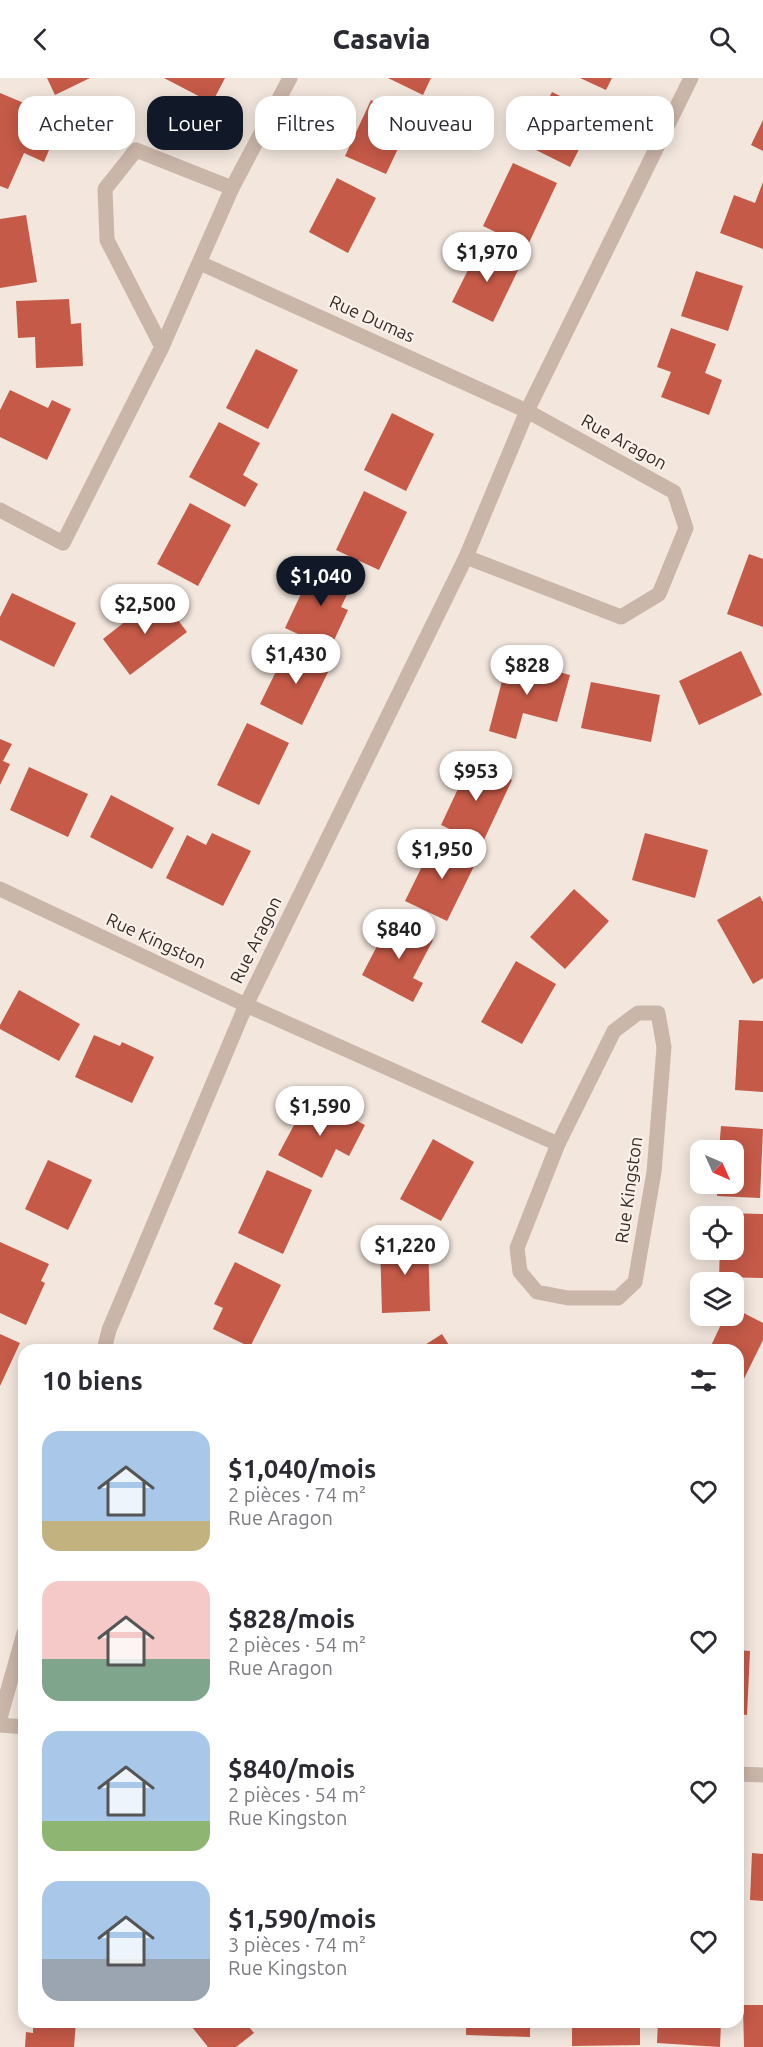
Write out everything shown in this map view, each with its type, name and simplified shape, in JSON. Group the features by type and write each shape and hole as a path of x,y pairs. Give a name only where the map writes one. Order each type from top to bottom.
{"street":[{"path":"0,510 63,543 162,347 232,188 290,78"},
{"name":"Rue Aragon","path":"106,1344 109,1330 246,1005 466,557 527,411 691,78"},
{"path":"162,347 107,240 105,189 136,150 232,188"},
{"name":"Rue Dumas","path":"200,262 527,411"},
{"name":"Rue Aragon","path":"466,557 621,617 659,594 686,528 674,492 527,411"},
{"name":"Rue Kingston","path":"0,889 246,1005 558,1144"},
{"name":"Rue Kingston","path":"639,1013 657,1013 664,1047 654,1172 635,1282 618,1298 568,1298 537,1292 520,1272 517,1248 558,1144 614,1031 639,1013"},
{"path":"0,1718 18,1654"},
{"path":"0,1725 18,1726"},
{"path":"744,1774 763,1775"}],"building":[{"path":"47,78 90,78 55,95"},
{"path":"164,78 225,78 216,96 199,96"},
{"path":"388,78 431,78 423,95"},
{"path":"580,78 612,78 606,90"},
{"path":"0,93 18,101 18,150 49,150 44,162 24,153 8,189 0,186"},
{"path":"368,106 368,150 397,150 386,174 345,156 348,150 356,150 356,132"},
{"path":"763,120 763,151 751,145"},
{"path":"536,150 579,150 570,167"},
{"path":"513,163 557,183 527,247 483,226"},
{"path":"337,178 376,198 348,253 309,232"},
{"path":"763,182 763,249 720,233 734,195 755,203"},
{"path":"26,215 37,282 0,288 0,219"},
{"path":"481,244 521,264 493,322 452,302"},
{"path":"696,271 743,286 728,331 681,316"},
{"path":"69,299 71,324 81,323 83,366 36,368 35,337 18,338 16,301"},
{"path":"671,328 716,344 705,373 722,380 709,415 661,397 671,372 657,367"},
{"path":"256,349 298,370 268,429 226,408"},
{"path":"10,390 48,408 52,400 71,409 47,460 0,437 0,410"},
{"path":"392,413 434,434 406,491 364,470"},
{"path":"219,422 260,443 243,475 258,484 245,507 189,477"},
{"path":"364,491 407,512 379,570 336,550"},
{"path":"190,503 231,525 198,586 157,564"},
{"path":"749,554 763,559 763,627 727,614"},
{"path":"315,564 353,582 341,607 348,610 330,649 285,628"},
{"path":"12,593 76,623 54,667 0,640 0,617"},
{"path":"159,595 187,632 130,675 103,639"},
{"path":"289,645 331,666 302,725 260,704"},
{"path":"741,651 762,695 699,725 679,681"},
{"path":"508,658 570,675 557,722 523,713 516,739 489,731"},
{"path":"591,682 660,695 651,742 581,728"},
{"path":"247,723 289,743 259,805 217,785"},
{"path":"0,739 12,744 3,761 10,764 0,785"},
{"path":"471,761 512,780 482,844 441,825"},
{"path":"29,767 88,794 68,837 10,810"},
{"path":"111,795 174,828 152,869 90,837"},
{"path":"212,833 251,851 223,906 166,878 187,835 206,845"},
{"path":"645,833 708,850 695,898 632,880"},
{"path":"436,838 478,858 447,921 405,901"},
{"path":"574,889 609,921 565,969 530,937"},
{"path":"760,896 763,902 763,978 753,984 717,920"},
{"path":"391,919 433,940 413,978 423,983 413,1002 362,975"},
{"path":"516,961 556,984 522,1044 481,1022"},
{"path":"19,990 80,1024 59,1061 0,1029"},
{"path":"739,1020 763,1021 763,1092 735,1090"},
{"path":"94,1035 120,1046 122,1042 154,1057 132,1103 75,1077"},
{"path":"309,1097 365,1125 349,1156 336,1149 322,1178 278,1155"},
{"path":"721,1126 763,1129 760,1198 717,1196 717,1194 744,1194 744,1140 720,1140"},
{"path":"433,1139 474,1162 441,1221 400,1199"},
{"path":"48,1160 92,1180 68,1230 25,1209"},
{"path":"267,1170 312,1190 283,1254 238,1233"},
{"path":"744,1214 763,1214 763,1278 744,1278 744,1272 719,1272 720,1260 744,1260"},
{"path":"428,1239 430,1311 382,1313 380,1242"},
{"path":"0,1242 49,1264 41,1281 45,1283 26,1325 0,1313"},
{"path":"235,1262 281,1285 252,1344 244,1344 213,1329 223,1308 214,1304"},
{"path":"744,1313 763,1323 763,1340 744,1379 744,1344 712,1344 720,1326 744,1326"},
{"path":"0,1334 20,1343 0,1386"},
{"path":"442,1334 448,1344 426,1344"},
{"path":"744,1650 750,1651 747,1715 744,1715"},
{"path":"752,1853 763,1854 763,1901 750,1900"},
{"path":"744,2005 763,2005 763,2047 744,2047"},
{"path":"33,2028 76,2028 74,2047 25,2047 26,2032 33,2033"},
{"path":"193,2028 250,2028 254,2033 236,2047 208,2047"},
{"path":"466,2028 530,2028 530,2037 466,2035"},
{"path":"572,2028 640,2028 640,2045 572,2046"},
{"path":"658,2028 721,2028 720,2047 657,2043"}]}
